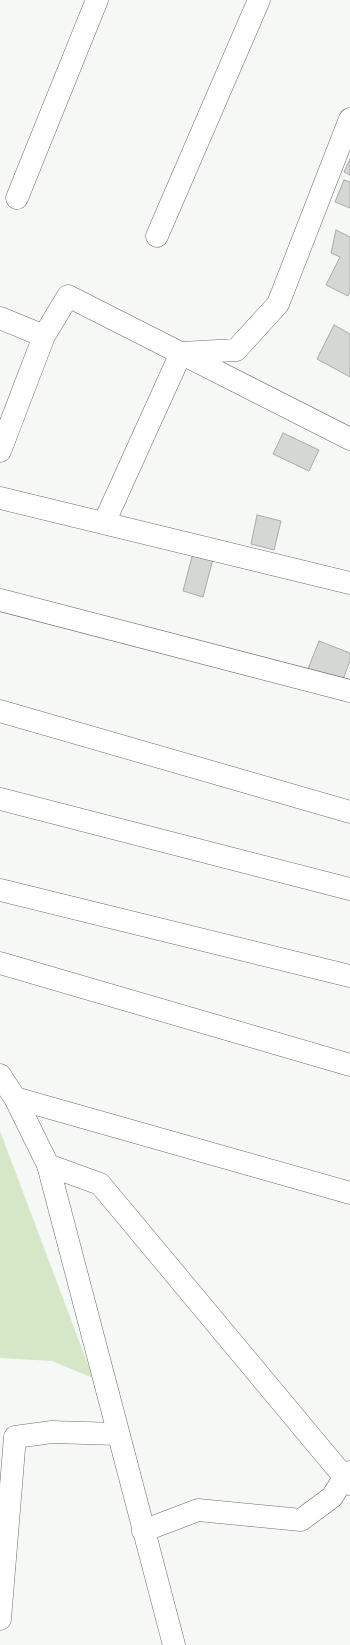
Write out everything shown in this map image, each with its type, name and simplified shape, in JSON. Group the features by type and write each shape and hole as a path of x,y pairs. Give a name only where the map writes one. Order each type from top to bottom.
{"street":[{"path":"17,198 97,0"},
{"path":"157,236 259,0"},
{"path":"181,353 236,350 278,304 350,119"},
{"path":"0,451 44,336 68,296 350,439"},
{"path":"0,318 44,336"},
{"path":"104,523 181,353"},
{"path":"0,498 350,583"},
{"path":"0,600 350,691"},
{"path":"0,711 350,812"},
{"path":"0,799 350,889"},
{"path":"0,890 350,976"},
{"path":"0,963 350,1065"},
{"path":"0,1075 15,1098 48,1165 174,1645"},
{"path":"15,1098 350,1192"},
{"path":"48,1165 100,1184 348,1478 332,1497 301,1520 198,1510 143,1531"},
{"path":"0,1619 15,1436 52,1432 118,1434"}],"green space":[{"path":"0,1131 93,1378 52,1361 0,1358"}],"building":[{"path":"350,159 350,175 344,172"},
{"path":"344,180 350,182 350,208 335,202"},
{"path":"336,230 350,237 350,291 348,296 326,285 340,257 331,253"},
{"path":"334,325 350,334 350,377 317,359"},
{"path":"283,433 319,450 309,471 273,454"},
{"path":"257,515 281,521 274,550 251,544"},
{"path":"193,553 213,559 203,597 183,591"},
{"path":"319,641 350,653 350,661 342,682 308,669"}]}
